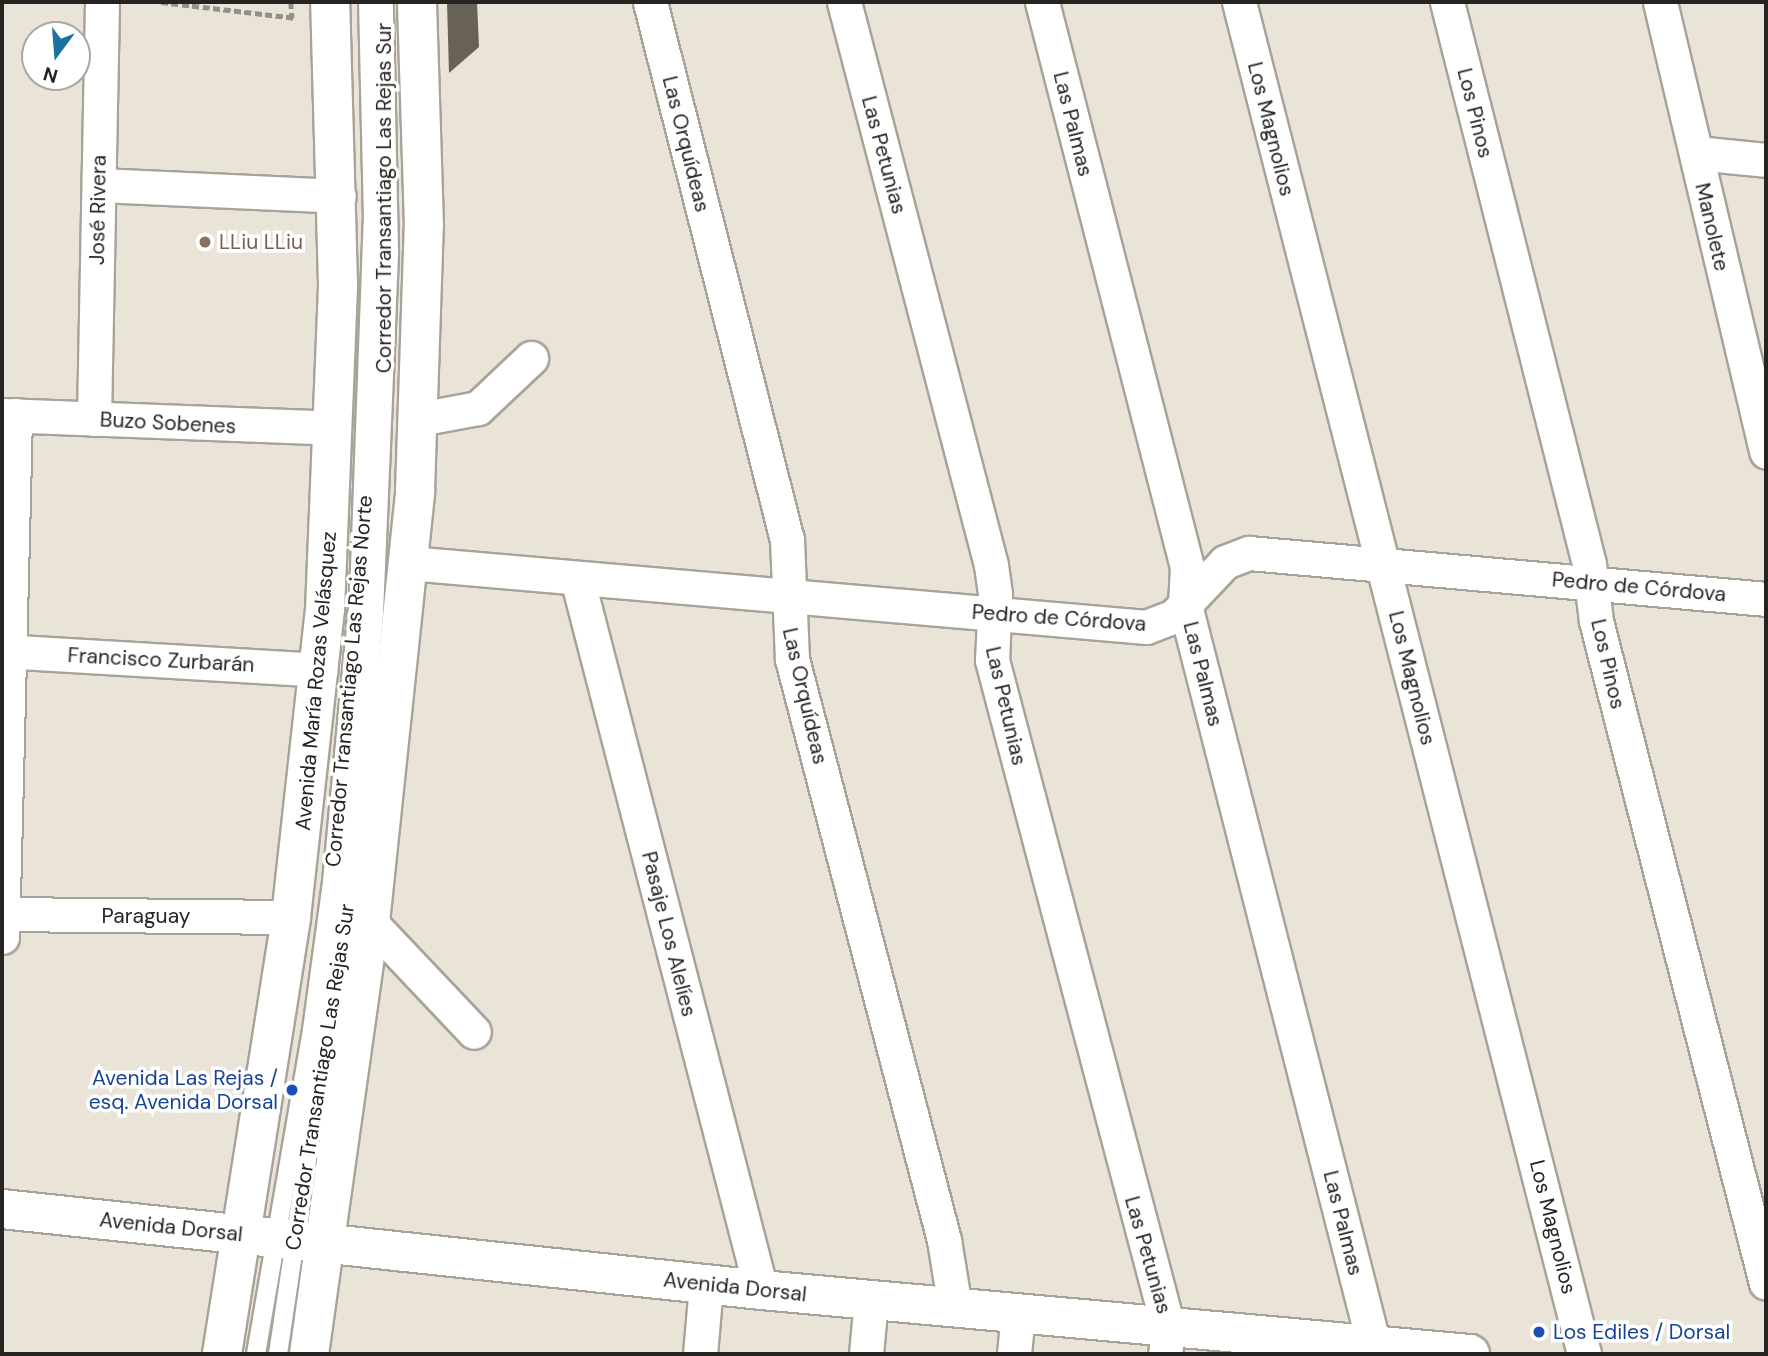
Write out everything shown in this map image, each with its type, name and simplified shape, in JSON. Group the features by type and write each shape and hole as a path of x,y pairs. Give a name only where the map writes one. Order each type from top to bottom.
{"main road":[{"name":"Avenida María Rozas Velásquez","path":"222,1354 285,1240 370,922 409,563 419,419 424,226 417,2"},
{"name":"Avenida María Rozas Velásquez","path":"309,1354 285,1240 291,917 320,670 334,428 339,195 331,12"},
{"name":"Avenida Dorsal","path":"2,1209 761,1290 1018,1313 1166,1340 1374,1346 1470,1354"}],"street":[{"name":"José Rivera","path":"94,419 103,2"},
{"name":"Las Orquídeas","path":"650,2 787,540 792,659 944,1240 954,1308"},
{"name":"Las Petunias","path":"844,2 991,565 992,660 1166,1340"},
{"name":"Las Palmas","path":"1042,2 1187,567 1185,605 1374,1346"},
{"name":"Los Magnolios","path":"1239,2 1584,1354"},
{"name":"Los Pinos","path":"1447,2 1593,583 1596,621 1766,1283"},
{"name":"Manolete","path":"1660,2 1696,153 1754,356 1766,452"},
{"path":"1696,153 1766,160"},
{"path":"99,186 339,195"},
{"path":"419,419 478,408 531,358"},
{"path":"2,937 9,415"},
{"name":"Buzo Sobenes","path":"9,415 334,428"},
{"name":"Pedro de Córdova","path":"409,563 1146,627 1167,620 1185,605 1225,562 1249,553 1766,599"},
{"name":"Pasaje Los Alelíes","path":"577,578 761,1290"},
{"name":"Francisco Zurbarán","path":"5,651 320,670"},
{"name":"Paraguay","path":"2,914 291,917"},
{"path":"370,922 474,1032"},
{"path":"700,1354 706,1284"},
{"path":"866,1354 871,1300"},
{"path":"1014,1354 1018,1313"}],"lane":[{"name":"Corredor Transantiago Las Rejas Norte","path":"256,1354 285,1240 332,882 359,595 373,220 368,2"},
{"name":"Corredor Transantiago Las Rejas Sur","path":"278,1354 285,1240 351,873 374,613 389,251 384,2"}],"path":[{"path":"161,2 292,18 331,12"},
{"path":"291,2 292,18"}],"building":[{"path":"447,2 477,2 479,47 449,73"}],"place":[{"name":"LLiu LLiu","path":"205,242"},
{"name":"Avenida Las Rejas / esq. Avenida Dorsal","path":"292,1090"},
{"name":"Los Ediles / Dorsal","path":"1539,1332"}]}
